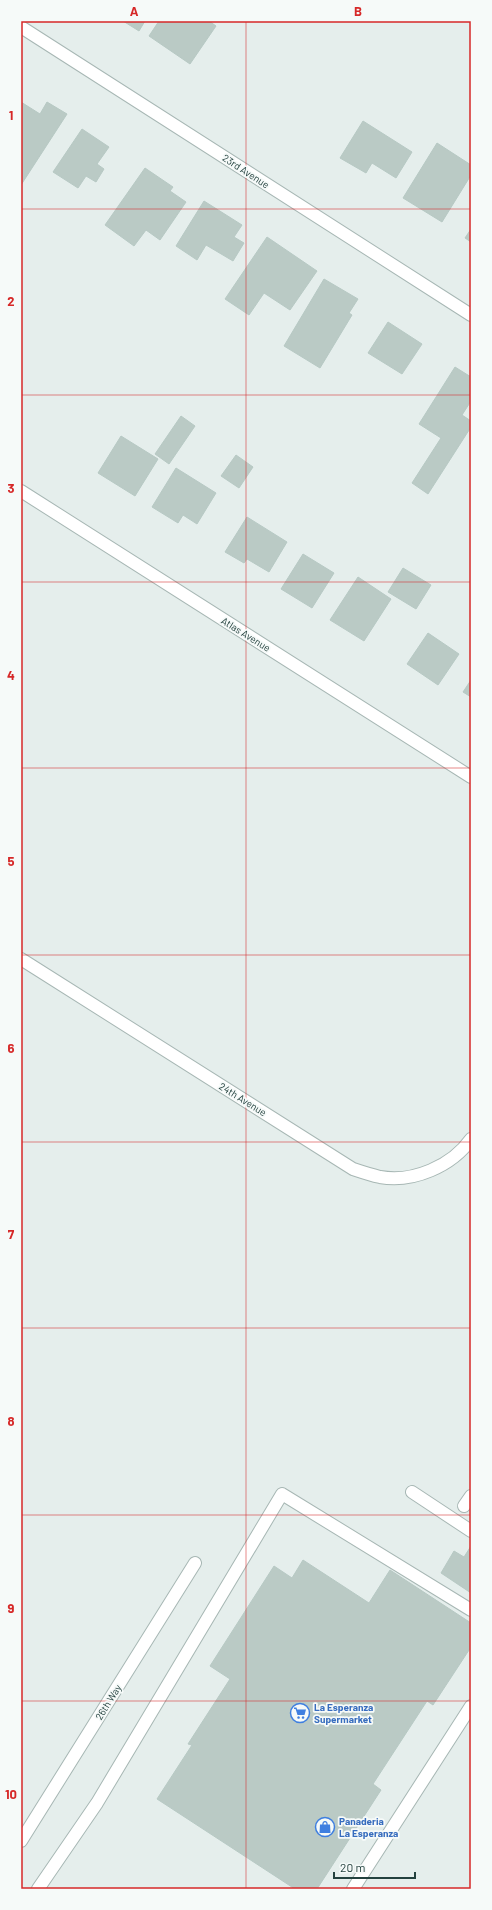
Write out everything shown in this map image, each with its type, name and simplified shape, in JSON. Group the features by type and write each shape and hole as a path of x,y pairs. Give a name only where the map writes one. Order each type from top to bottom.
{"street":[{"name":"23rd Avenue","path":"21,27 471,315"},
{"name":"Atlas Avenue","path":"21,491 471,777"},
{"name":"24th Avenue","path":"21,959 353,1169 381,1177 405,1177 428,1171 446,1162 467,1146 471,1139"},
{"path":"412,1492 471,1531"},
{"path":"38,1889 97,1803 282,1494 471,1610"},
{"path":"464,1506 471,1496"},
{"name":"26th Way","path":"21,1841 195,1563"},
{"path":"354,1889 471,1706"}],"building":[{"path":"123,21 145,21 139,31"},
{"path":"159,21 209,21 216,26 190,64 149,36"},
{"path":"21,102 40,114 47,102 67,114 21,185"},
{"path":"363,121 412,152 396,178 372,163 366,173 340,158"},
{"path":"82,129 109,147 97,164 104,169 96,182 86,176 78,188 53,172"},
{"path":"437,143 471,165 471,175 442,222 403,198"},
{"path":"145,168 173,187 170,191 186,202 160,240 146,230 134,246 105,225"},
{"path":"204,201 242,225 234,237 244,243 233,261 206,245 197,260 176,246"},
{"path":"471,229 471,242 465,238"},
{"path":"267,237 317,271 290,310 264,293 249,315 225,299"},
{"path":"324,279 358,299 349,313 352,315 320,368 284,346"},
{"path":"388,322 422,344 402,374 368,353"},
{"path":"455,367 471,377 471,401 462,415 471,421 471,427 428,494 412,483 441,438 419,424"},
{"path":"181,416 195,426 169,464 155,454"},
{"path":"121,436 158,459 135,496 98,473"},
{"path":"236,455 253,467 239,488 221,476"},
{"path":"176,468 216,493 197,524 183,515 178,523 152,507"},
{"path":"247,517 287,542 269,572 247,559 244,563 225,552"},
{"path":"303,554 334,573 312,608 281,589"},
{"path":"403,568 431,585 416,609 388,592"},
{"path":"358,577 391,599 364,641 330,620"},
{"path":"428,633 459,654 438,685 407,664"},
{"path":"471,680 471,697 463,692"},
{"path":"471,1546 471,1593 441,1573 454,1551 464,1557"},
{"path":"303,1560 369,1603 390,1570 471,1623 471,1647 433,1705 427,1701 373,1784 381,1790 317,1889 295,1889 157,1799 192,1745 188,1744 230,1679 210,1666 274,1566 292,1578"}],"place":[{"name":"La Esperanza Supermarket","path":"300,1713"},
{"name":"Panaderia La Esperanza","path":"325,1827"}]}
